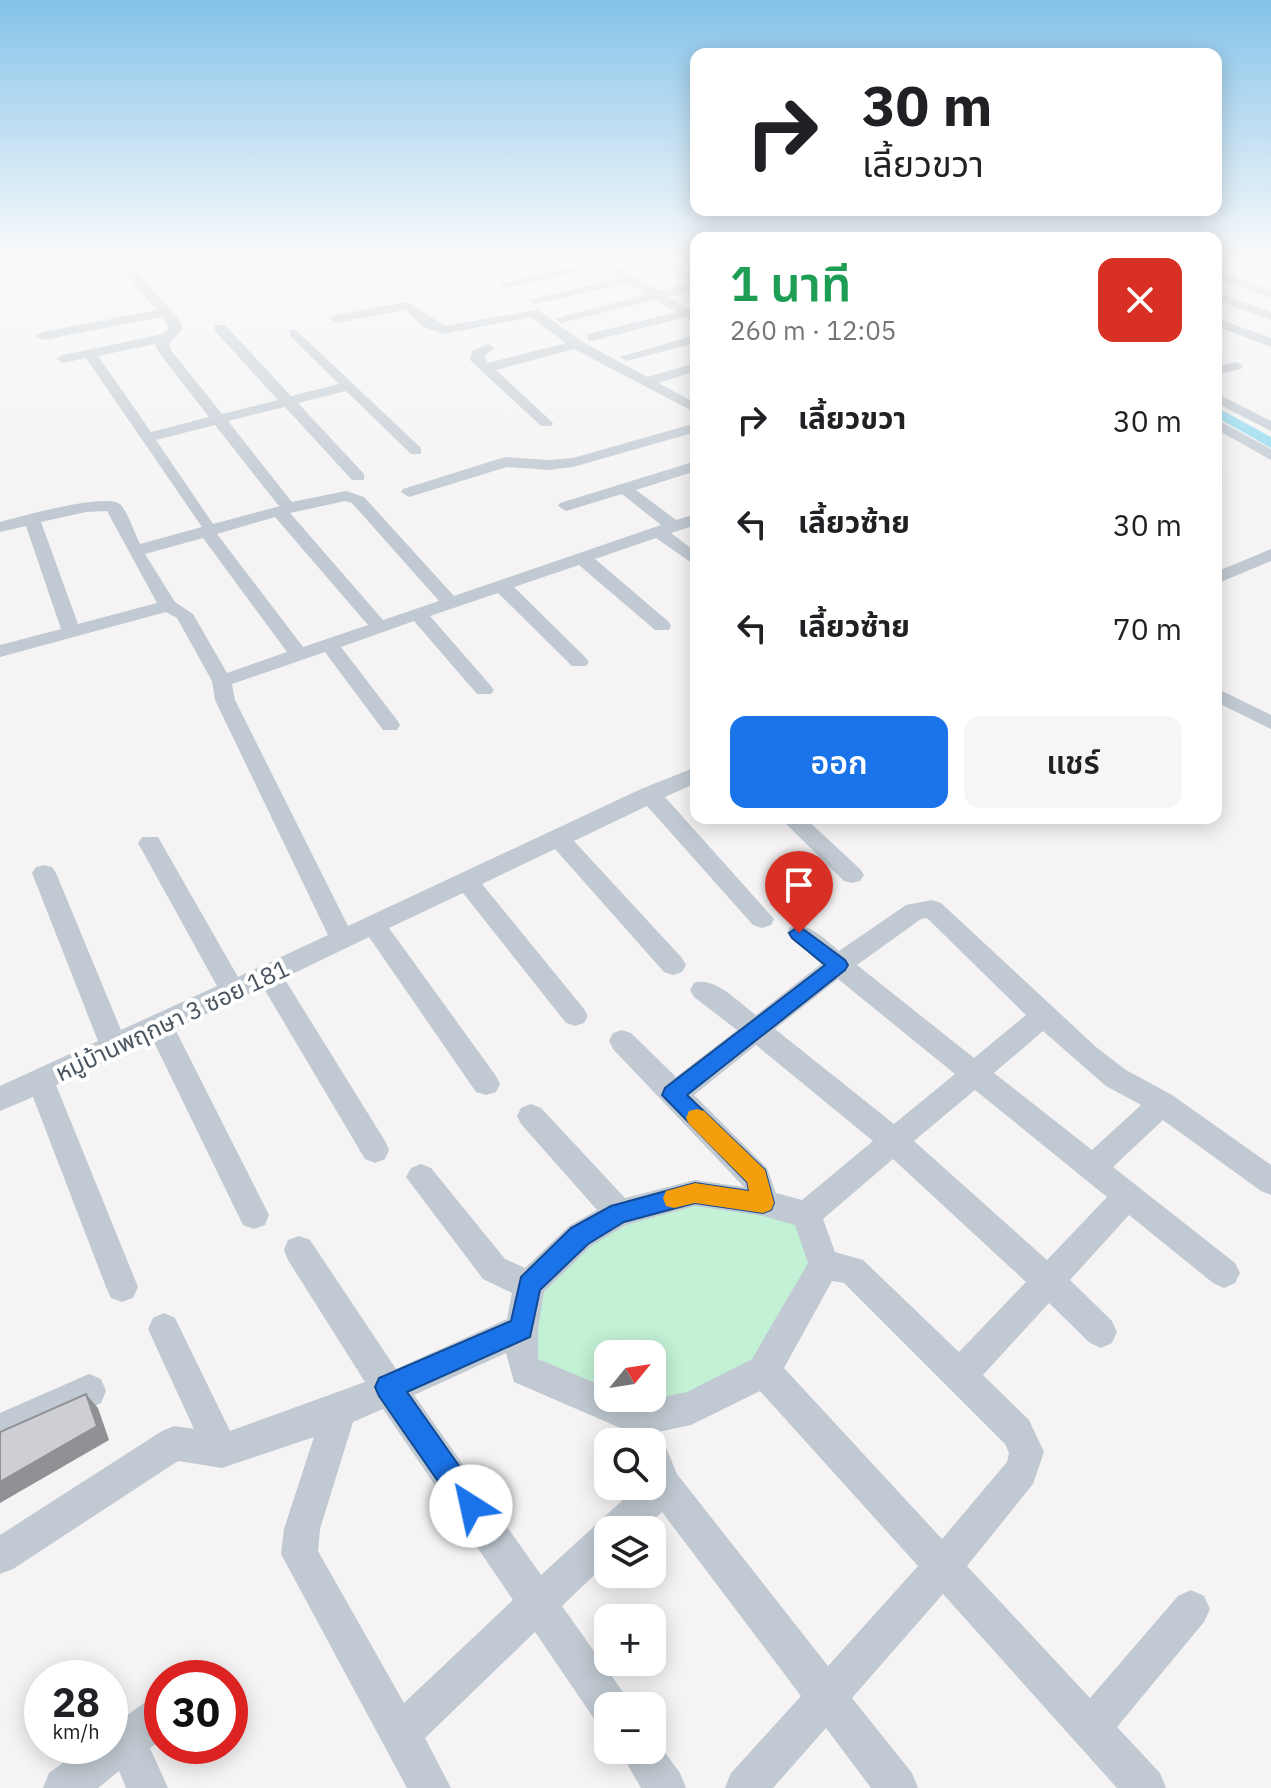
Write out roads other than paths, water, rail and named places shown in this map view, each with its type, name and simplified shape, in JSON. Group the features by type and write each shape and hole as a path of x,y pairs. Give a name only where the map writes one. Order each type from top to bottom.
{"street":[{"path":"63,359 158,339"},
{"path":"164,339 162,344 165,351 282,507 379,626"},
{"path":"230,339 358,477"},
{"path":"302,339 416,451"},
{"path":"570,339 690,406"},
{"path":"626,357 690,341"},
{"path":"486,368 576,344"},
{"path":"488,348 477,354 477,360 546,423"},
{"path":"90,354 149,437 207,528 298,654"},
{"path":"1222,370 1236,366"},
{"path":"645,382 690,369"},
{"path":"149,437 349,386"},
{"path":"1222,400 1271,427"},
{"path":"1222,426 1271,455"},
{"path":"409,492 505,462 563,463 602,455 690,429"},
{"path":"566,506 690,468"},
{"path":"624,488 690,555"},
{"path":"135,551 282,507 346,496 358,500 450,602"},
{"path":"0,527 95,505 113,506 135,551 168,606 184,614 222,681 225,700 343,941"},
{"path":"32,520 71,632"},
{"path":"222,681 690,521"},
{"path":"1222,576 1271,554"},
{"path":"581,557 662,626"},
{"path":"501,585 579,662"},
{"path":"0,651 168,606"},
{"path":"417,613 484,690"},
{"path":"329,644 390,725"},
{"path":"1222,697 1271,723"},
{"name":"หมู่บ้านพฤกษา 3 ซอย 181","path":"0,1099 690,777"},
{"path":"649,794 762,919"},
{"path":"797,824 852,875"},
{"path":"559,839 673,965"},
{"path":"150,843 233,992"},
{"path":"44,873 114,1046"},
{"path":"467,881 575,1016"},
{"path":"673,1095 838,965 915,911 932,909 1086,1055 1116,1078 1162,1103 1271,1182"},
{"path":"374,925 486,1084"},
{"path":"799,933 1224,1273"},
{"path":"269,975 375,1150"},
{"path":"703,990 755,1028 891,1142 1101,1332"},
{"path":"806,1215 1044,1015"},
{"path":"159,1025 254,1215"},
{"path":"622,1041 757,1177 763,1203"},
{"path":"40,1080 122,1287"},
{"path":"1091,1169 1162,1103"},
{"path":"531,1116 619,1213"},
{"path":"421,1177 494,1269 529,1285"},
{"path":"639,1428 526,1370 522,1360 522,1329 529,1285 580,1236 619,1213 695,1193 763,1203 806,1215"},
{"path":"961,1374 1128,1196"},
{"path":"647,1428 764,1371 824,1265 806,1215"},
{"path":"299,1250 388,1387 599,1692"},
{"path":"746,1788 942,1567 1021,1472 1027,1452 1017,1432 852,1270 824,1265"},
{"path":"164,1329 222,1451"},
{"path":"0,1556 174,1443 222,1451 339,1411 522,1329"},
{"path":"764,1371 1145,1788"},
{"path":"0,1431 89,1391"},
{"path":"339,1411 302,1529 299,1554 430,1788"},
{"path":"666,1481 827,1700 897,1788"},
{"path":"400,1734 594,1550"},
{"path":"1090,1728 1191,1609"},
{"path":"128,1740 144,1728"},
{"path":"128,1743 147,1788"},
{"path":"64,1788 96,1764"},
{"path":"649,1764 665,1788"}],"waterway":[{"path":"1222,414 1271,443"}]}
